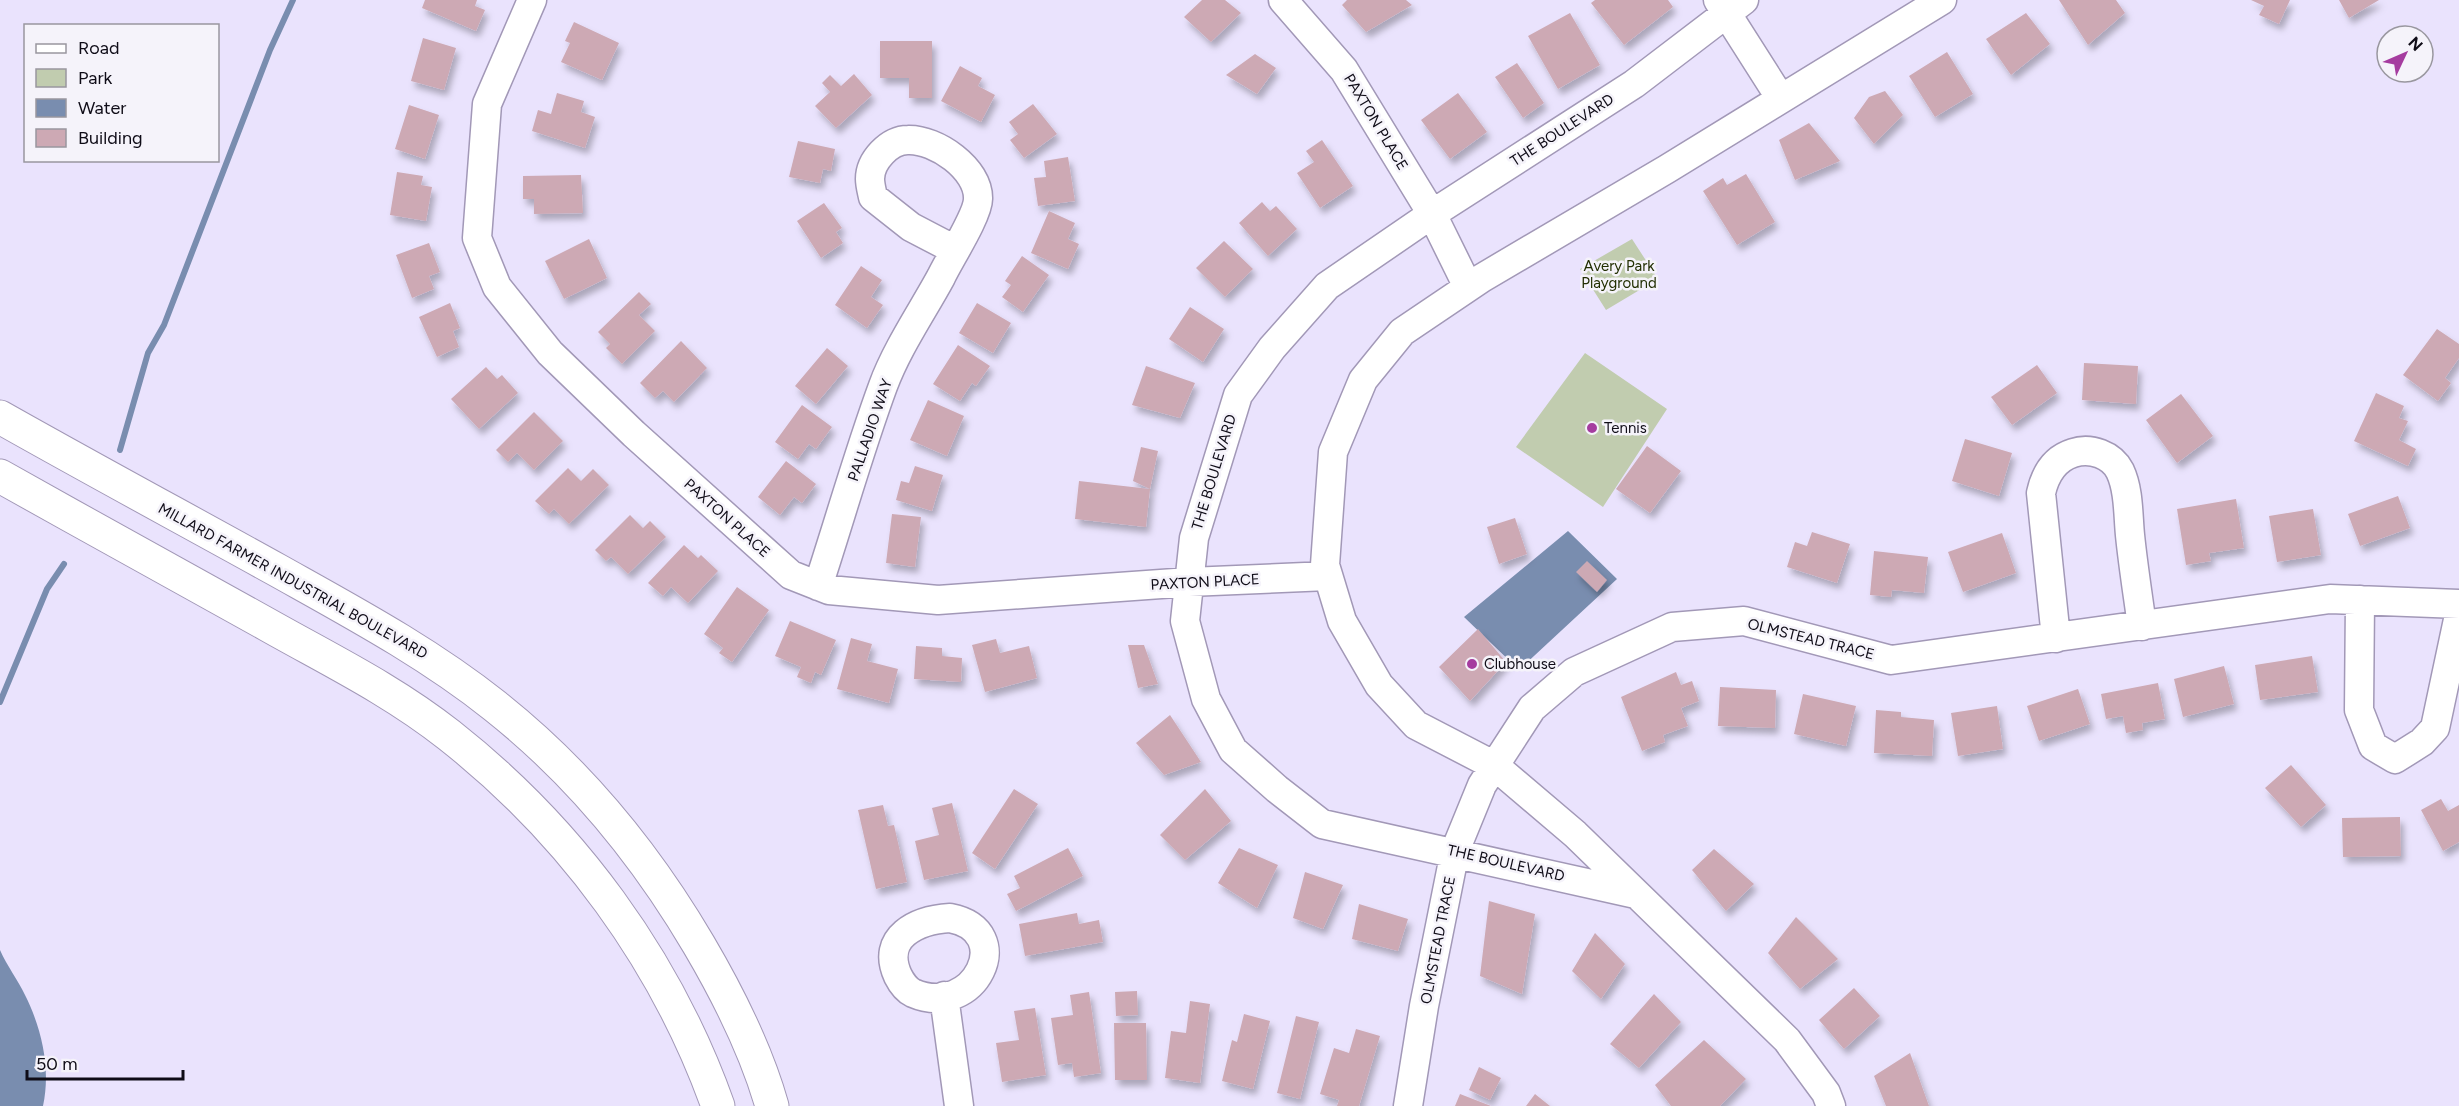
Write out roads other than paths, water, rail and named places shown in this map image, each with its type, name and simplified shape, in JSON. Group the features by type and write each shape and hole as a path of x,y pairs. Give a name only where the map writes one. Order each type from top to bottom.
{"main road":[{"name":"MILLARD FARMER INDUSTRIAL BOULEVARD","path":"0,417 412,646 488,701 536,741 604,812 676,908 732,1007 772,1106"},
{"path":"0,476 367,678 449,735 487,767 557,837 623,920 678,1010 700,1058 718,1106"}],"street":[{"name":"PAXTON PLACE","path":"532,0 487,104 477,238 497,287 550,353 634,434 791,575 830,590 938,600 1189,582 1328,576"},
{"name":"PAXTON PLACE","path":"1284,0 1344,70 1432,214 1468,287"},
{"path":"1831,1106 1826,1093 1787,1040 1575,834 1494,766 1416,725 1379,685 1342,621 1325,565 1333,452 1363,380 1402,332 1468,287 1942,0"},
{"name":"THE BOULEVARD","path":"1636,894 1455,851 1322,824 1277,789 1233,750 1206,699 1185,621 1189,582 1194,538 1238,394 1272,348 1327,286 1432,214 1634,84 1730,4"},
{"path":"1730,4 1781,99"},
{"name":"PALLADIO WAY","path":"818,586 884,384 955,250"},
{"path":"2056,638 2041,493 2045,476 2066,455 2079,451 2107,456 2120,471 2127,500 2142,626"},
{"name":"OLMSTEAD TRACE","path":"1408,1106 1424,1006 1455,851 1482,785 1532,708 1574,672 1672,627 1744,621 1891,660 2330,599 2459,604"},
{"path":"2360,600 2359,710 2373,746 2383,755 2395,759 2422,742 2435,728 2459,615"},
{"path":"944,996 959,1106"}],"water":[{"path":"1568,531 1617,579 1519,670 1464,617"},
{"path":"0,950 25,995 40,1035 46,1078 43,1106 0,1106"}],"waterway":[{"path":"120,450 148,353 164,325 270,50 293,0"},
{"path":"0,702 47,589 64,564"}],"place":[{"name":"Tennis","path":"1592,428"},
{"name":"Clubhouse","path":"1472,664"}],"park label":[{"name":"Avery Park Playground","path":"1619,274"}]}
